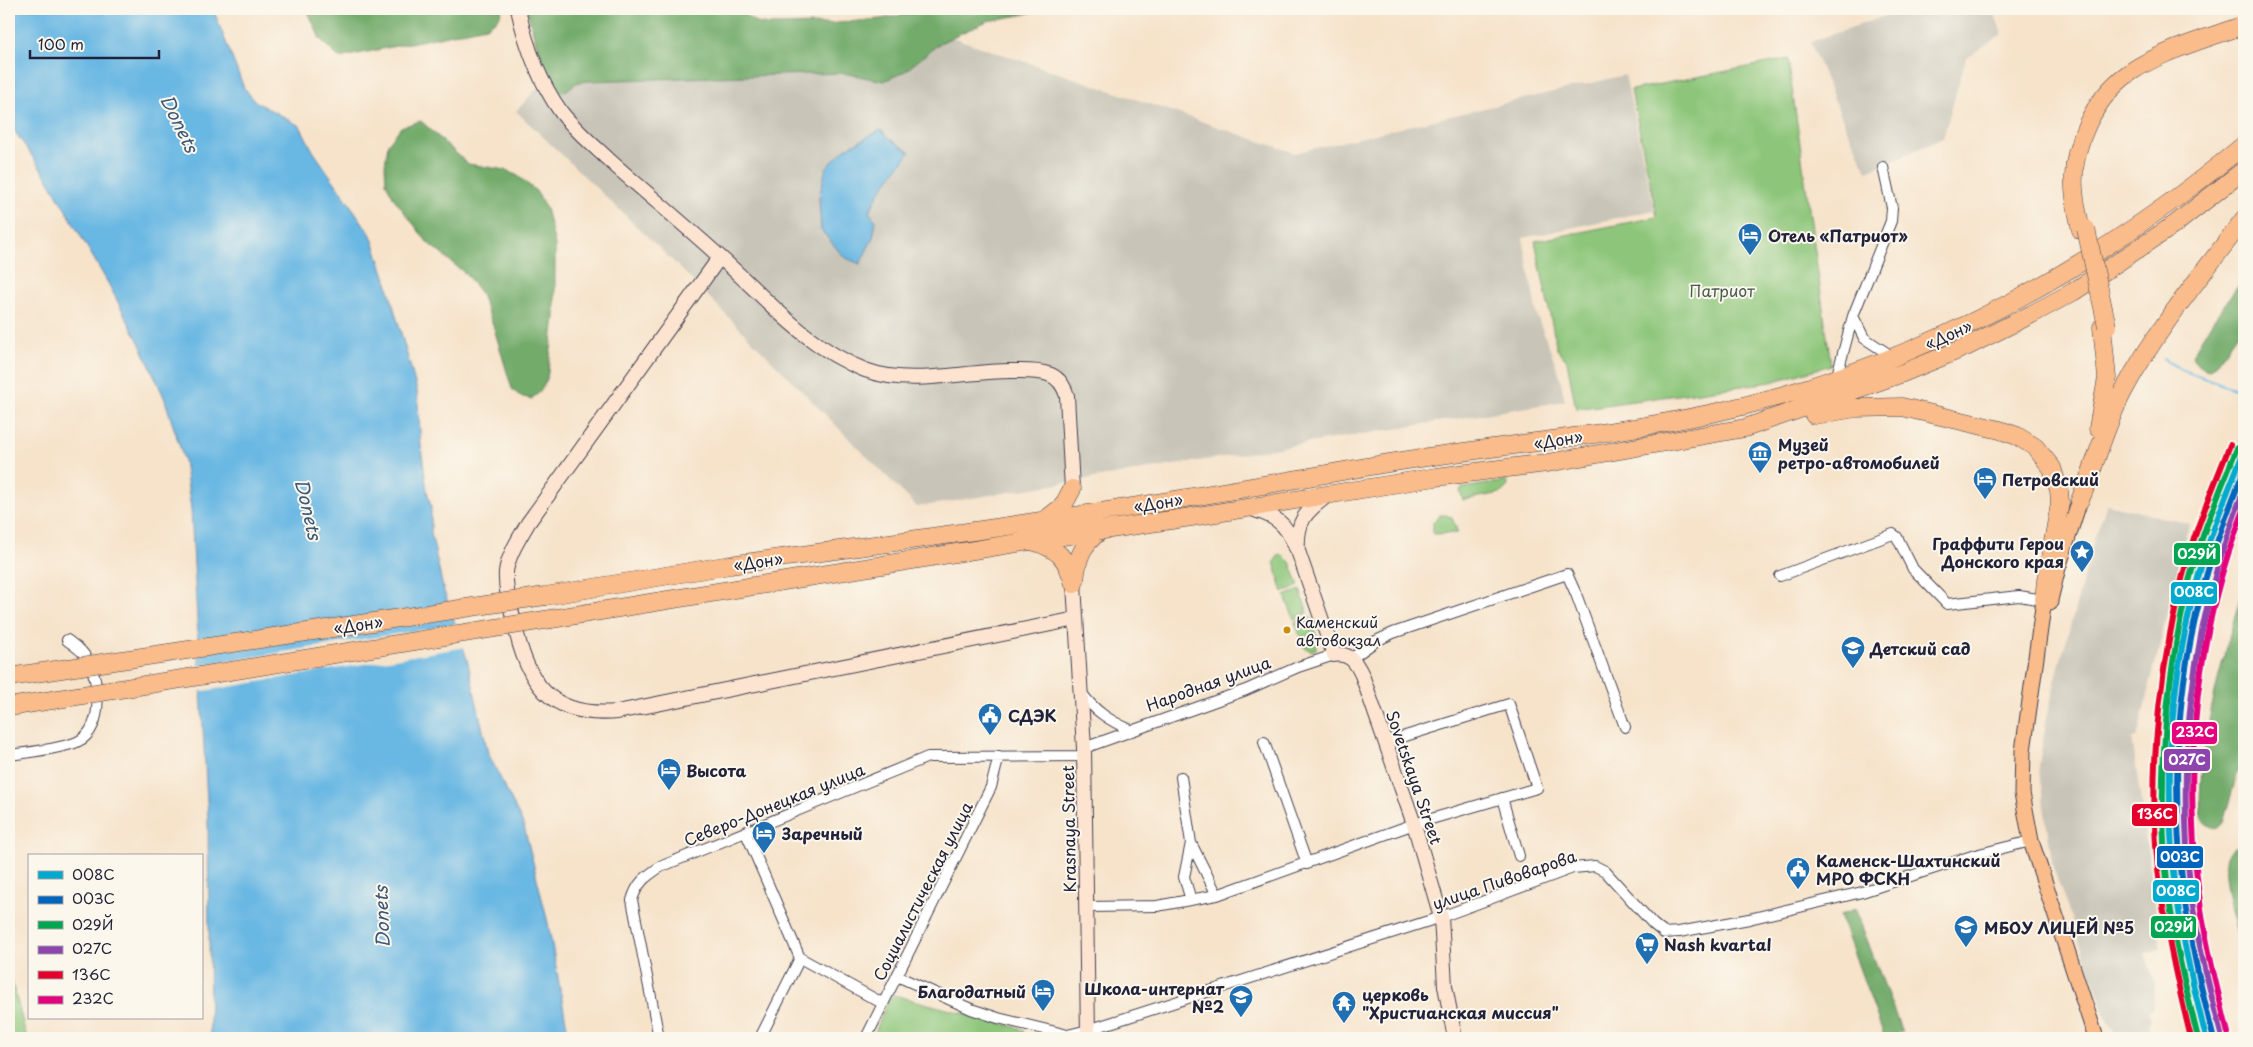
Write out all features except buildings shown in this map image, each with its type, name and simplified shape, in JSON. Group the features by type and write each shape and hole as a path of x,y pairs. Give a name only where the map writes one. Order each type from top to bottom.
{"highway":[{"path":"2080,500 2107,410 2113,378 2084,229 2074,188 2075,162 2085,130 2101,102 2113,87 2129,73 2146,64 2244,25"},
{"path":"2084,229 2080,176 2082,161 2091,132 2107,105 2119,91 2142,73 2185,54 2244,34"},
{"name":"«Дон»","path":"9,677 545,596 727,566 1043,521 1384,464 1672,421 1737,407 1836,379 1894,358 1956,332 2022,298 2165,208 2244,145"},
{"name":"«Дон»","path":"9,707 1330,493 1547,463 1745,428 1902,373 1966,347 2032,314 2073,292 2174,225 2244,170"},
{"path":"2080,500 2093,472 2113,413 2130,378 2244,219"},
{"path":"2047,601 2060,541 2094,443 2103,408 2107,378 2104,327"},
{"path":"1745,428 1838,410 1877,406 1902,407 2000,430 2024,440 2047,460 2054,473 2059,490 2059,514 2049,560 2047,601"},
{"path":"1072,489 1082,505 1100,512"},
{"path":"1043,521 1063,506 1072,489"},
{"path":"1074,584 1078,555 1089,540 1101,530"},
{"path":"1029,541 1044,545 1060,554 1070,568 1074,584"}],"main road":[{"path":"518,9 529,50 538,72 548,93 570,124 805,335 835,356 867,370 902,377 1026,370 1050,374 1065,387 1067,396 1072,489"},
{"path":"720,257 528,523 511,555 506,572 506,586 518,644 529,672 547,695 573,709 602,713 617,712 1076,619"},
{"name":"Sovetskaya Street","path":"1330,493 1302,518 1298,535 1298,551 1344,656 1362,674 1414,824 1441,917 1446,986 1455,1038"},
{"path":"2080,500 2047,601 2028,701 2021,764 2022,793 2031,841 2096,1038"},
{"path":"1247,507 1282,522 1298,551"},
{"name":"Krasnaya Street","path":"1074,584 1084,752 1088,907 1088,1034"}],"street":[{"path":"1836,379 1853,316 1891,221 1892,208 1883,167"},
{"path":"1853,316 1864,338 1894,358"},
{"path":"1780,576 1893,534 1899,539 1913,569 1947,604 2019,596 2047,601"},
{"name":"Народная улица","path":"1084,752 1131,730 1246,690 1298,667 1344,656 1394,633 1566,574 1576,594 1625,727"},
{"path":"9,755 78,742 90,733 96,718 98,700 92,673 83,653 67,640"},
{"path":"1080,692 1092,707 1101,714 1131,730"},
{"path":"1088,907 1157,906 1217,895 1414,824 1537,788 1509,704 1386,742"},
{"path":"1264,742 1307,864"},
{"name":"Северо-Донецкая улица","path":"659,1038 632,900 635,888 642,879 660,867 928,757 1084,752"},
{"name":"Социалистическая улица","path":"866,1038 882,1002 953,867 992,787 999,756"},
{"path":"1181,777 1191,842 1217,895"},
{"path":"1502,798 1519,856"},
{"path":"746,833 800,958 882,1002"},
{"name":"улица Пивоварова","path":"1055,1038 1088,1034 1441,917 1573,868 1595,866 1605,871 1653,924 1664,933 1749,920 1862,892 1975,855 2031,841"},
{"path":"1191,842 1184,877 1191,900"},
{"path":"760,1038 800,958"},
{"path":"897,976 971,1009 1005,1020 1068,1035"}],"shaded area":[{"path":"1905,9 1993,9 2002,34 1966,58 1943,138 1867,171 1845,125 1810,42"},
{"path":"910,23 1295,153 1625,75 1654,210 1523,238 1537,316 1559,373 1565,401 917,507 675,263 516,111 569,55"},
{"path":"2107,504 2189,524 2137,738 2132,738 2161,949 2145,953 2155,984 2153,1009 2148,1012 2151,1020 2148,1025 2152,1038 2122,1038 2117,1035 2108,1022 2053,867 2040,779 2039,765 2057,674 2095,537"}],"green space":[{"path":"307,9 502,9 499,18 486,27 339,58 320,39"},
{"path":"527,9 741,9 745,15 757,23 769,25 827,24 880,19 937,9 1040,9 1026,14 987,21 940,43 904,72 884,81 843,73 589,81 578,82 565,91 560,92 554,88 544,67"},
{"name":"Патриот","path":"1788,59 1831,365 1771,382 1576,409 1567,361 1557,349 1535,241 1657,217 1631,90"},
{"path":"421,121 468,164 506,170 518,176 536,191 546,208 555,245 555,318 547,379 540,392 531,399 520,396 512,389 493,325 480,292 466,274 428,243 395,200 386,183 385,165 388,144 401,127"},
{"path":"2244,278 2244,324 2216,365 2210,370 2198,366 2192,355 2211,323"},
{"path":"1507,481 1508,486 1501,493 1463,500 1460,491 1462,488"},
{"path":"1440,515 1452,518 1458,533 1433,534 1433,522"},
{"path":"1283,555 1290,562 1299,586 1283,592 1274,562 1278,556"},
{"path":"2244,584 2244,750 2223,823 2218,828 2214,828 2206,823 2200,812 2204,755 2214,696"},
{"path":"1300,590 1308,613 1294,619 1285,596"},
{"path":"1310,616 1318,641 1316,649 1311,651 1304,647 1295,622"},
{"path":"2244,843 2244,961 2227,892 2225,866 2226,857 2230,852"},
{"path":"1855,908 1902,1032 1885,1038 1840,916"},
{"path":"9,970 27,1038 9,1038"},
{"path":"894,995 1019,1028 1024,1031 1024,1037 873,1038 888,1000"}],"water":[{"name":"Donets","path":"9,9 213,9 244,88 256,102 300,126 313,151 371,235 385,276 417,390 421,446 431,506 431,533 443,588 467,659 488,753 524,826 548,923 569,1038 210,1038 208,819 191,509 184,460 164,397 140,344 108,283 46,176 9,123"},
{"path":"881,130 890,139 910,152 880,191 869,212 876,221 873,237 860,264 844,257 821,230 819,199 826,168 845,149"}],"pier":[{"path":"458,624 466,647 198,692 197,666"}],"waterway":[{"path":"2163,359 2182,370 2244,392"}],"transit line":[{"name":"136С","path":"2191,1038 2174,966 2161,893 2155,818 2156,742 2171,629 2184,573 2202,517 2230,445"},
{"name":"029Й","path":"2198,1038 2177,946 2168,890 2163,816 2165,741 2172,667 2186,594 2208,520 2237,448"},
{"name":"008С","path":"2206,1038 2185,946 2176,890 2170,816 2171,741 2179,666 2194,593 2210,539 2244,451"},
{"name":"003С","path":"2213,1036 2192,944 2183,888 2178,815 2178,741 2186,667 2201,595 2215,547 2244,470"},
{"name":"027С","path":"2221,1034 2203,961 2190,886 2186,835 2188,735 2193,685 2212,586 2244,490"},
{"name":"232C","path":"2228,1033 2207,943 2198,887 2192,792 2198,696 2205,648 2215,601 2228,555 2244,510"}],"place":[{"name":"Отель «Патриот»","path":"1750,256"},
{"name":"Музей ретро-автомобилей","path":"1760,474"},
{"name":"Петровский","path":"1985,500"},
{"name":"Граффити Герои Донского края","path":"2082,573"},
{"name":"Каменский автовокзал","path":"1287,630"},
{"name":"Детский сад","path":"1853,669"},
{"name":"СДЭК","path":"990,736"},
{"name":"Высота","path":"669,791"},
{"name":"Заречный","path":"764,854"},
{"name":"Каменск-Шахтинский МРО ФСКН","path":"1798,890"},
{"name":"МБОУ ЛИЦЕЙ №5","path":"1966,948"},
{"name":"Nash kvartal","path":"1647,965"},
{"name":"Благодатный","path":"1043,1012"},
{"name":"Школа-интернат №2","path":"1241,1018"},
{"name":"церковь \"Христианская миссия\"","path":"1344,1024"}]}
